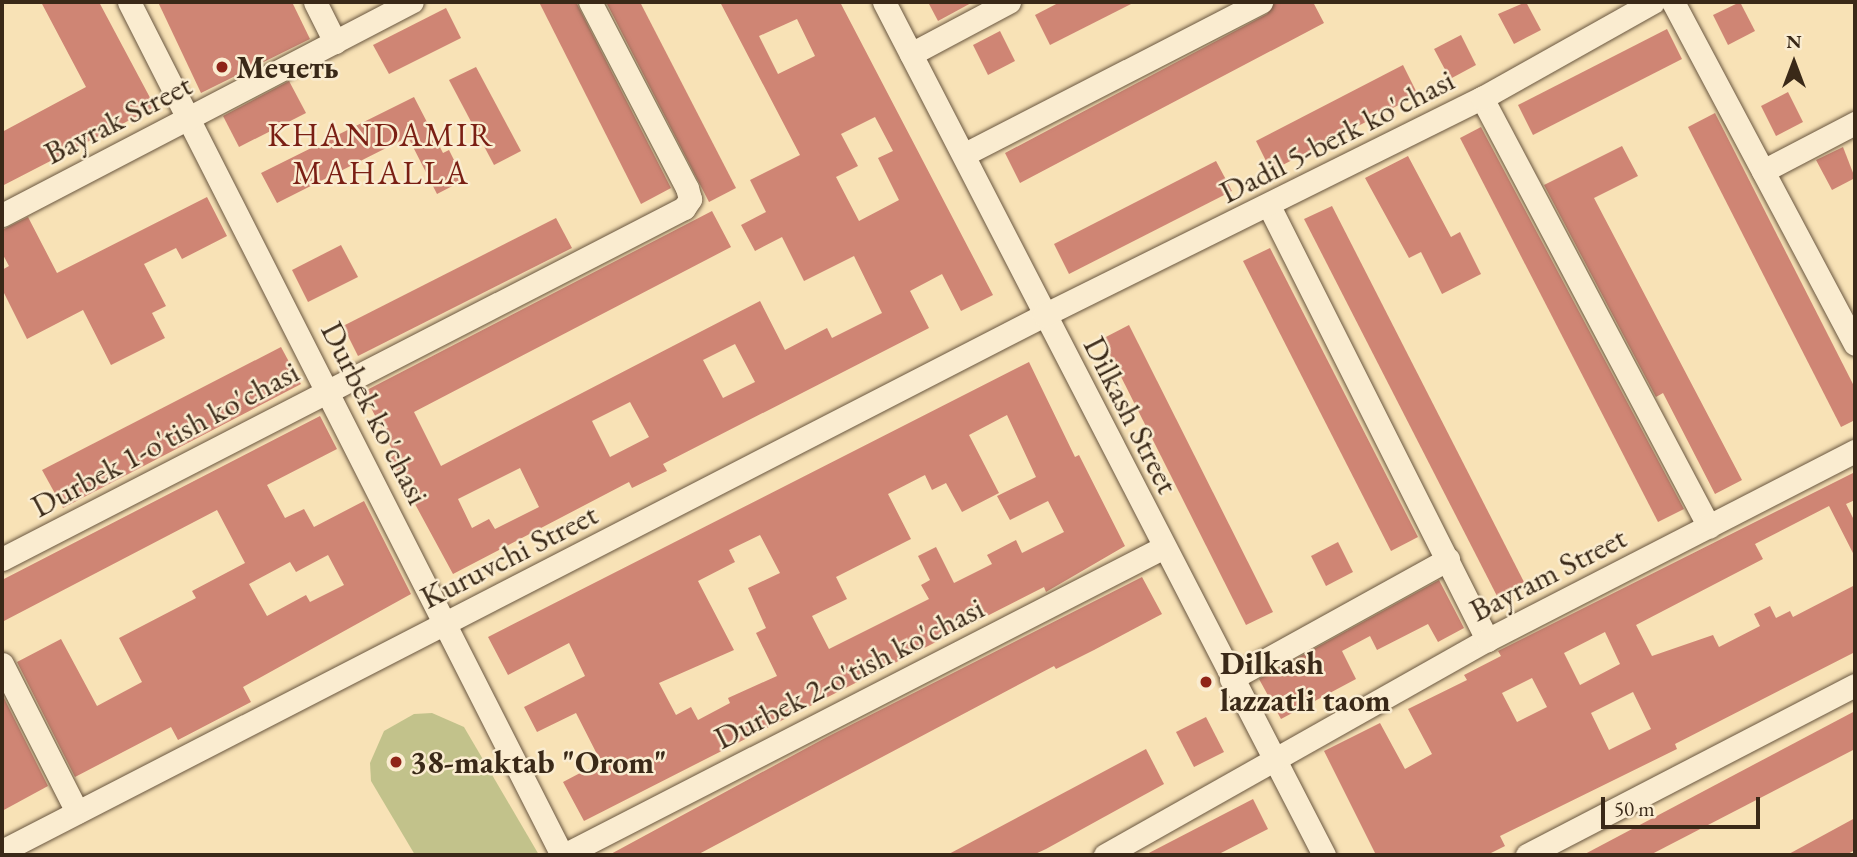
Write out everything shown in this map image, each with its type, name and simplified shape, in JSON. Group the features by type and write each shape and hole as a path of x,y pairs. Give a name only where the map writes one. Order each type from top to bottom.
{"street":[{"name":"Durbek ko'chasi","path":"129,2 563,855"},
{"path":"315,2 335,42"},
{"name":"Bayrak Street","path":"2,215 412,2"},
{"name":"Durbek 1-o'tish ko'chasi","path":"2,559 684,208 690,199 590,2"},
{"name":"Dilkash Street","path":"884,2 965,154 1044,316 1324,855"},
{"path":"911,54 1009,2"},
{"path":"965,154 1261,2"},
{"name":"Dadil 5-berk ko'chasi","path":"1044,316 1482,98 1653,2"},
{"path":"1673,2 1855,344"},
{"path":"1482,98 1709,527"},
{"path":"1763,170 1855,123"},
{"path":"1269,206 1487,640"},
{"name":"Kuruvchi Street","path":"2,850 1044,316"},
{"name":"Bayram Street","path":"1105,855 1487,640 1855,451"},
{"name":"Durbek 2-o'tish ko'chasi","path":"563,855 1164,547"},
{"path":"1231,679 1448,559"},
{"path":"2,664 77,812"},
{"path":"1527,855 1855,685"}],"green space":[{"path":"432,713 464,727 539,855 415,855 371,781 370,763 384,731 414,714"}],"building":[{"path":"41,2 99,2 155,107 2,186 2,132 86,87"},
{"name":"Мечеть","path":"158,2 292,2 310,39 201,93"},
{"path":"539,2 576,2 671,188 641,204"},
{"path":"606,2 640,2 736,188 709,202"},
{"path":"720,2 840,2 993,295 961,311 942,274 910,291 929,328 663,464 667,471 632,488 629,482 453,574 390,458 395,455 363,392 712,211 731,247 414,412 441,466 760,301 785,350 827,328 832,338 882,313 854,256 804,281 782,237 755,251 741,225 766,212 750,180 800,155","holes":["797,19 815,56 778,74 759,36","875,117 893,151 878,158 899,200 859,221 836,177 858,166 841,134","735,344 755,382 723,398 703,360","630,402 649,437 610,457 592,421","520,468 539,507 495,529 489,519 472,528 458,499"]},
{"path":"928,2 973,2 938,21"},
{"path":"1060,2 1135,2 1050,45 1035,15"},
{"path":"1275,2 1313,2 1324,23 1020,183 1005,153 1267,14"},
{"path":"1526,2 1541,30 1514,44 1498,14"},
{"path":"1740,2 1755,31 1728,45 1713,15"},
{"path":"446,8 461,38 389,74 373,45"},
{"path":"1667,29 1682,59 1533,135 1518,105"},
{"path":"1000,31 1015,61 988,75 973,45"},
{"path":"1461,35 1476,65 1450,79 1434,49"},
{"path":"1403,65 1418,95 1271,171 1256,141"},
{"path":"476,67 521,151 494,165 449,80"},
{"path":"289,81 306,113 239,147 223,116"},
{"path":"1788,92 1803,122 1776,136 1761,106"},
{"path":"414,97 443,153 449,150 464,180 437,194 408,137 277,203 261,173"},
{"path":"1715,113 1855,388 1855,420 1841,427 1688,127"},
{"path":"1481,127 1684,509 1658,522 1460,138"},
{"path":"1622,146 1638,176 1594,198 1742,480 1715,494 1663,393 1656,397 1544,185"},
{"path":"1843,147 1855,178 1832,190 1816,160"},
{"path":"1408,156 1451,237 1460,232 1481,274 1442,294 1421,252 1409,258 1365,178"},
{"path":"1216,161 1232,191 1069,274 1054,244"},
{"path":"207,197 227,236 182,259 176,248 144,264 166,306 152,313 165,338 111,365 83,310 27,339 2,289 2,270 9,266 2,253 2,230 28,217 57,273"},
{"path":"1332,206 1524,582 1497,596 1304,219"},
{"path":"556,218 572,248 358,356 343,326"},
{"path":"341,245 358,277 308,302 292,270"},
{"path":"1270,248 1418,537 1391,551 1243,261"},
{"path":"1129,325 1273,612 1246,625 1102,339"},
{"path":"281,347 301,384 63,508 42,470"},
{"path":"1029,362 1075,457 1079,455 1125,546 1046,592 1044,587 584,821 563,782 601,762 576,713 537,732 524,707 585,676 569,643 508,675 488,637","holes":["1007,415 1036,477 997,496 1010,520 1048,501 1064,532 1022,553 1016,540 987,555 992,564 954,583 936,547 918,556 930,580 921,585 929,599 829,649 812,616 847,599 836,577 911,539 888,494 925,475 932,490 946,483 962,512 999,493 969,435","760,535 780,573 748,588 766,628 756,633 777,676 728,698 730,703 698,720 691,707 676,715 659,683 734,650 698,581 735,562 729,550"]},
{"path":"320,416 337,449 267,485 285,518 304,509 314,527 364,501 411,594 243,687 251,702 178,740 171,727 75,777 17,662 61,639 97,706 142,682 119,638 196,598 192,591 245,563 217,510 2,622 2,580","holes":["328,555 344,585 310,602 306,595 267,616 249,584 290,562 296,572"]},
{"path":"1855,472 1855,500 1846,504 1855,522 1855,557 1829,506 1755,544 1763,559 1636,625 1652,656 1713,635 1719,647 1760,626 1754,614 1770,606 1776,618 1790,611 1793,617 1855,585 1855,652 1675,744 1677,749 1500,836 1505,846 1487,855 1376,855 1324,751 1380,723 1405,769 1432,754 1408,709 1467,680 1464,675 1501,656 1498,651","holes":["1605,632 1620,664 1580,685 1564,653","1532,678 1547,707 1517,722 1502,693","1633,692 1651,729 1609,750 1591,713"]},
{"path":"1338,542 1353,572 1326,586 1311,556"},
{"path":"1142,577 1162,614 1094,650 1056,669 1054,666 697,855 609,855 827,737"},
{"path":"1439,580 1464,628 1438,642 1428,624 1377,650 1370,636 1342,651 1356,679 1281,719 1259,679"},
{"path":"2,694 48,786 2,811"},
{"path":"1855,711 1855,749 1650,855 1583,855"},
{"path":"1206,717 1224,752 1194,767 1176,732"},
{"path":"1146,749 1164,784 1046,849 1033,855 947,855"},
{"path":"1253,799 1268,829 1217,855 1145,855"},
{"path":"1855,818 1855,850 1846,855 1787,855"}],"place":[{"name":"Мечеть","path":"222,67"},
{"name":"Dilkash lazzatli taom","path":"1206,682"},
{"name":"38-maktab \"Orom\"","path":"396,762"}],"district":[{"name":"KHANDAMIR MAHALLA","path":"381,154"}]}
